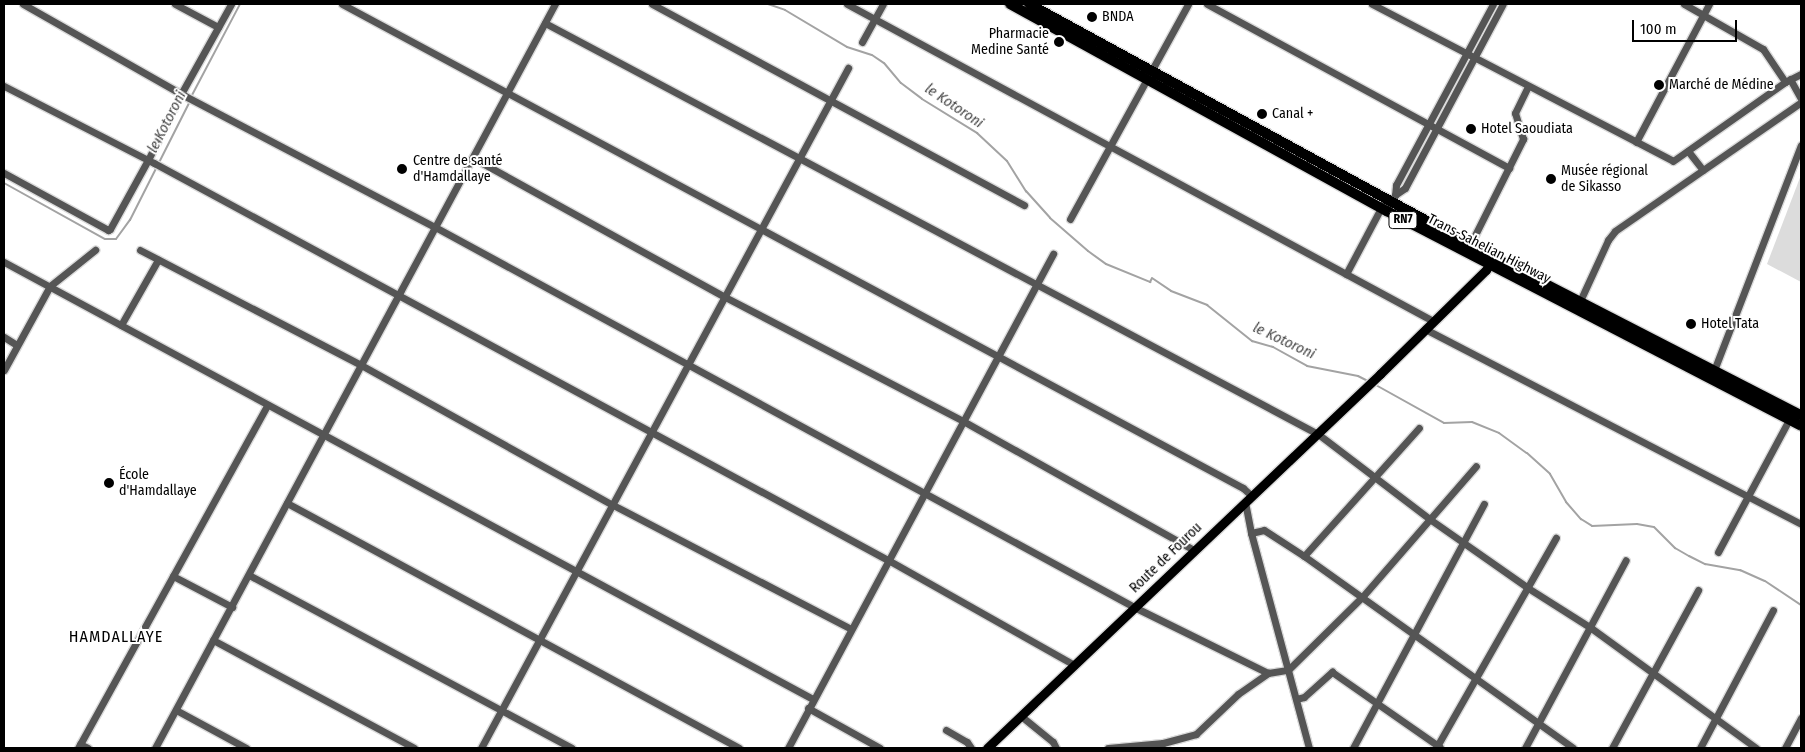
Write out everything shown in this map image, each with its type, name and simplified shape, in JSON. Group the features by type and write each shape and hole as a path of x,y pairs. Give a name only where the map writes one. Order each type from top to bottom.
{"highway":[{"name":"Trans-Sahelian Highway","path":"1010,4 1150,74"},
{"name":"Trans-Sahelian Highway","path":"1030,4 1150,74 1491,261 1795,416 1801,426"},
{"name":"Trans-Sahelian Highway","path":"1388,203 1470,245 1491,261 1580,301 1713,374"}],"main road":[{"name":"Route de Fourou","path":"986,748 1318,434 1491,261"}],"street":[{"path":"23,4 183,95 435,227 689,366 926,491 1134,607 1268,673"},
{"path":"175,4 218,27"},
{"path":"4,173 108,230 112,227 231,4"},
{"path":"342,4 508,91 1243,488 1248,499 1251,533 1309,748"},
{"path":"155,748 555,4"},
{"path":"652,4 1024,205"},
{"path":"847,4 1433,321"},
{"path":"862,42 883,4"},
{"path":"1070,219 1188,4"},
{"path":"1207,4 1509,168"},
{"path":"1372,4 1474,59 1673,161 1788,80 1801,74"},
{"path":"1346,274 1388,203 1493,4"},
{"path":"1388,203 1405,188 1503,4"},
{"path":"1580,301 1608,240 1615,231 1801,101 1788,80 1762,49 1684,4"},
{"path":"1636,142 1709,4"},
{"path":"545,23 1036,286 1318,434 1431,520 1528,588 1591,628 1756,748"},
{"path":"481,748 653,433 848,68"},
{"path":"4,86 148,160 888,560 1074,665"},
{"path":"1470,245 1524,139 1515,119 1515,113 1528,86"},
{"path":"1713,374 1801,145"},
{"path":"1688,150 1703,170"},
{"path":"473,158 725,297 963,420 1194,550"},
{"path":"4,370 50,286 95,250"},
{"path":"140,250 361,365 613,505 851,629"},
{"path":"788,748 1053,254"},
{"path":"121,325 158,260"},
{"path":"4,262 813,699"},
{"path":"1424,329 1801,524"},
{"path":"4,337 17,345"},
{"path":"88,748 79,746 267,405"},
{"path":"1718,552 1747,497 1795,416"},
{"path":"1304,556 1419,428"},
{"path":"1108,748 1163,743 1196,734 1238,694 1268,673 1288,670 1363,596 1476,466"},
{"path":"287,503 739,748"},
{"path":"1353,748 1484,504"},
{"path":"1251,533 1264,530 1304,556 1363,596 1414,635 1572,748"},
{"path":"1296,700 1304,697 1332,672 1438,747 1556,538"},
{"path":"1525,748 1626,560"},
{"path":"249,575 572,748"},
{"path":"172,576 232,607"},
{"path":"1612,748 1698,590"},
{"path":"1700,748 1773,610"},
{"path":"213,640 414,748"},
{"path":"808,708 867,745 880,748"},
{"path":"176,710 246,748"},
{"path":"1020,716 1054,745 1061,748"},
{"path":"1785,748 1801,718"},
{"path":"946,730 967,742 971,748"}],"shaded area":[{"path":"1801,175 1801,282 1767,264"}],"waterway":[{"name":"le Kotoroni","path":"191,97 240,4"},
{"name":"le Kotoroni","path":"768,4 785,10 847,47 872,55 884,63 901,83 922,99 977,133 1007,161 1026,191 1050,218 1106,264 1150,282 1152,278 1171,291 1207,305 1252,341 1273,347 1307,366 1358,376 1368,381"},
{"name":"le Kotoroni","path":"4,183 105,239 116,239 130,220 190,101"},
{"name":"le Kotoroni","path":"1374,384 1444,423 1472,422 1499,433 1527,453 1550,474 1566,502 1581,519 1592,526 1637,524 1654,527 1675,548 1689,556 1705,564 1740,570 1765,581 1801,605"}],"place":[{"name":"BNDA","path":"1092,17"},
{"name":"Pharmacie Medine Santé","path":"1059,42"},
{"name":"Marché de Médine","path":"1659,85"},
{"name":"Canal +","path":"1262,114"},
{"name":"Hotel Saoudiata","path":"1471,129"},
{"name":"Centre de santé d'Hamdallaye","path":"402,169"},
{"name":"Musée régional de Sikasso","path":"1551,179"},
{"name":"Hotel Tata","path":"1691,324"},
{"name":"École d'Hamdallaye","path":"109,483"}],"district":[{"name":"HAMDALLAYE","path":"116,637"}]}
